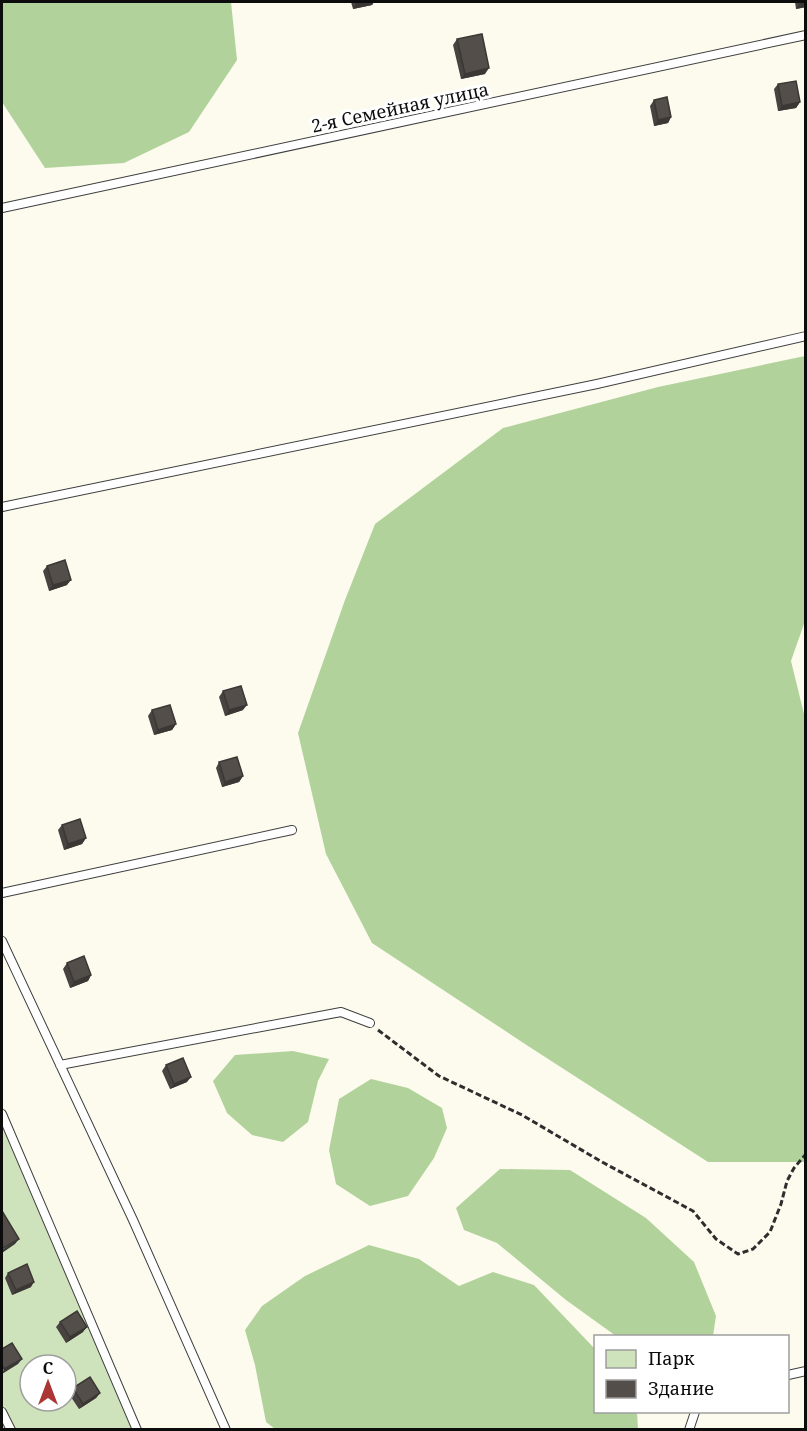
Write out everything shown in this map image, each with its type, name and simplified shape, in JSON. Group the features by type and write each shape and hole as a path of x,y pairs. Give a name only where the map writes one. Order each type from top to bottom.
{"lane":[{"name":"2-я Семейная улица","path":"2,208 806,35"},
{"path":"2,507 597,384 806,336"},
{"path":"2,893 292,830"},
{"path":"2,941 137,1231 226,1430"},
{"path":"60,1065 341,1012 370,1023"},
{"path":"2,1114 138,1430"},
{"path":"789,1376 806,1371"},
{"path":"2,1412 11,1430"},
{"path":"689,1430 695,1413"}],"path":[{"path":"370,1023 439,1076 522,1115 602,1162 693,1211 716,1239 738,1254 753,1249 770,1232 787,1181 806,1154"}],"green space":[{"path":"2,2 231,2 237,60 189,132 124,163 45,168 2,102"},
{"path":"805,356 806,618 791,661 806,722 805,1162 708,1162 372,943 326,854 298,733 345,600 375,524 503,428 658,387"},
{"path":"293,1051 329,1059 318,1081 308,1122 283,1142 252,1135 227,1113 213,1081 235,1055"},
{"path":"371,1079 408,1088 442,1108 447,1128 434,1158 408,1196 370,1206 336,1184 329,1150 339,1099"},
{"path":"2,1125 129,1418 135,1429 2,1429"},
{"path":"500,1169 570,1170 646,1218 694,1262 716,1316 713,1335 615,1335 566,1300 497,1243 464,1230 456,1208"},
{"path":"369,1245 419,1259 459,1286 493,1272 534,1285 594,1348 594,1413 637,1413 638,1429 275,1429 266,1422 255,1365 245,1330 262,1306 305,1276"}],"building":[{"path":"482,34 489,68 465,74 457,39"},
{"path":"796,81 800,102 782,106 778,84"},
{"path":"667,97 671,117 658,120 654,100"},
{"path":"65,560 71,580 53,585 47,566"},
{"path":"241,686 247,705 229,710 223,691"},
{"path":"170,705 176,724 158,730 152,710"},
{"path":"237,757 243,776 225,782 219,762"},
{"path":"80,819 86,838 68,844 62,825"},
{"path":"84,956 91,975 74,982 67,963"},
{"path":"183,1058 191,1077 174,1084 166,1065"},
{"path":"2,1211 19,1239 2,1249"},
{"path":"27,1264 34,1282 16,1290 8,1273"},
{"path":"77,1311 87,1327 70,1337 60,1322"},
{"path":"12,1343 18,1353 18,1361 4,1369 2,1349"},
{"path":"90,1377 100,1393 83,1404 78,1396 78,1385"}]}
